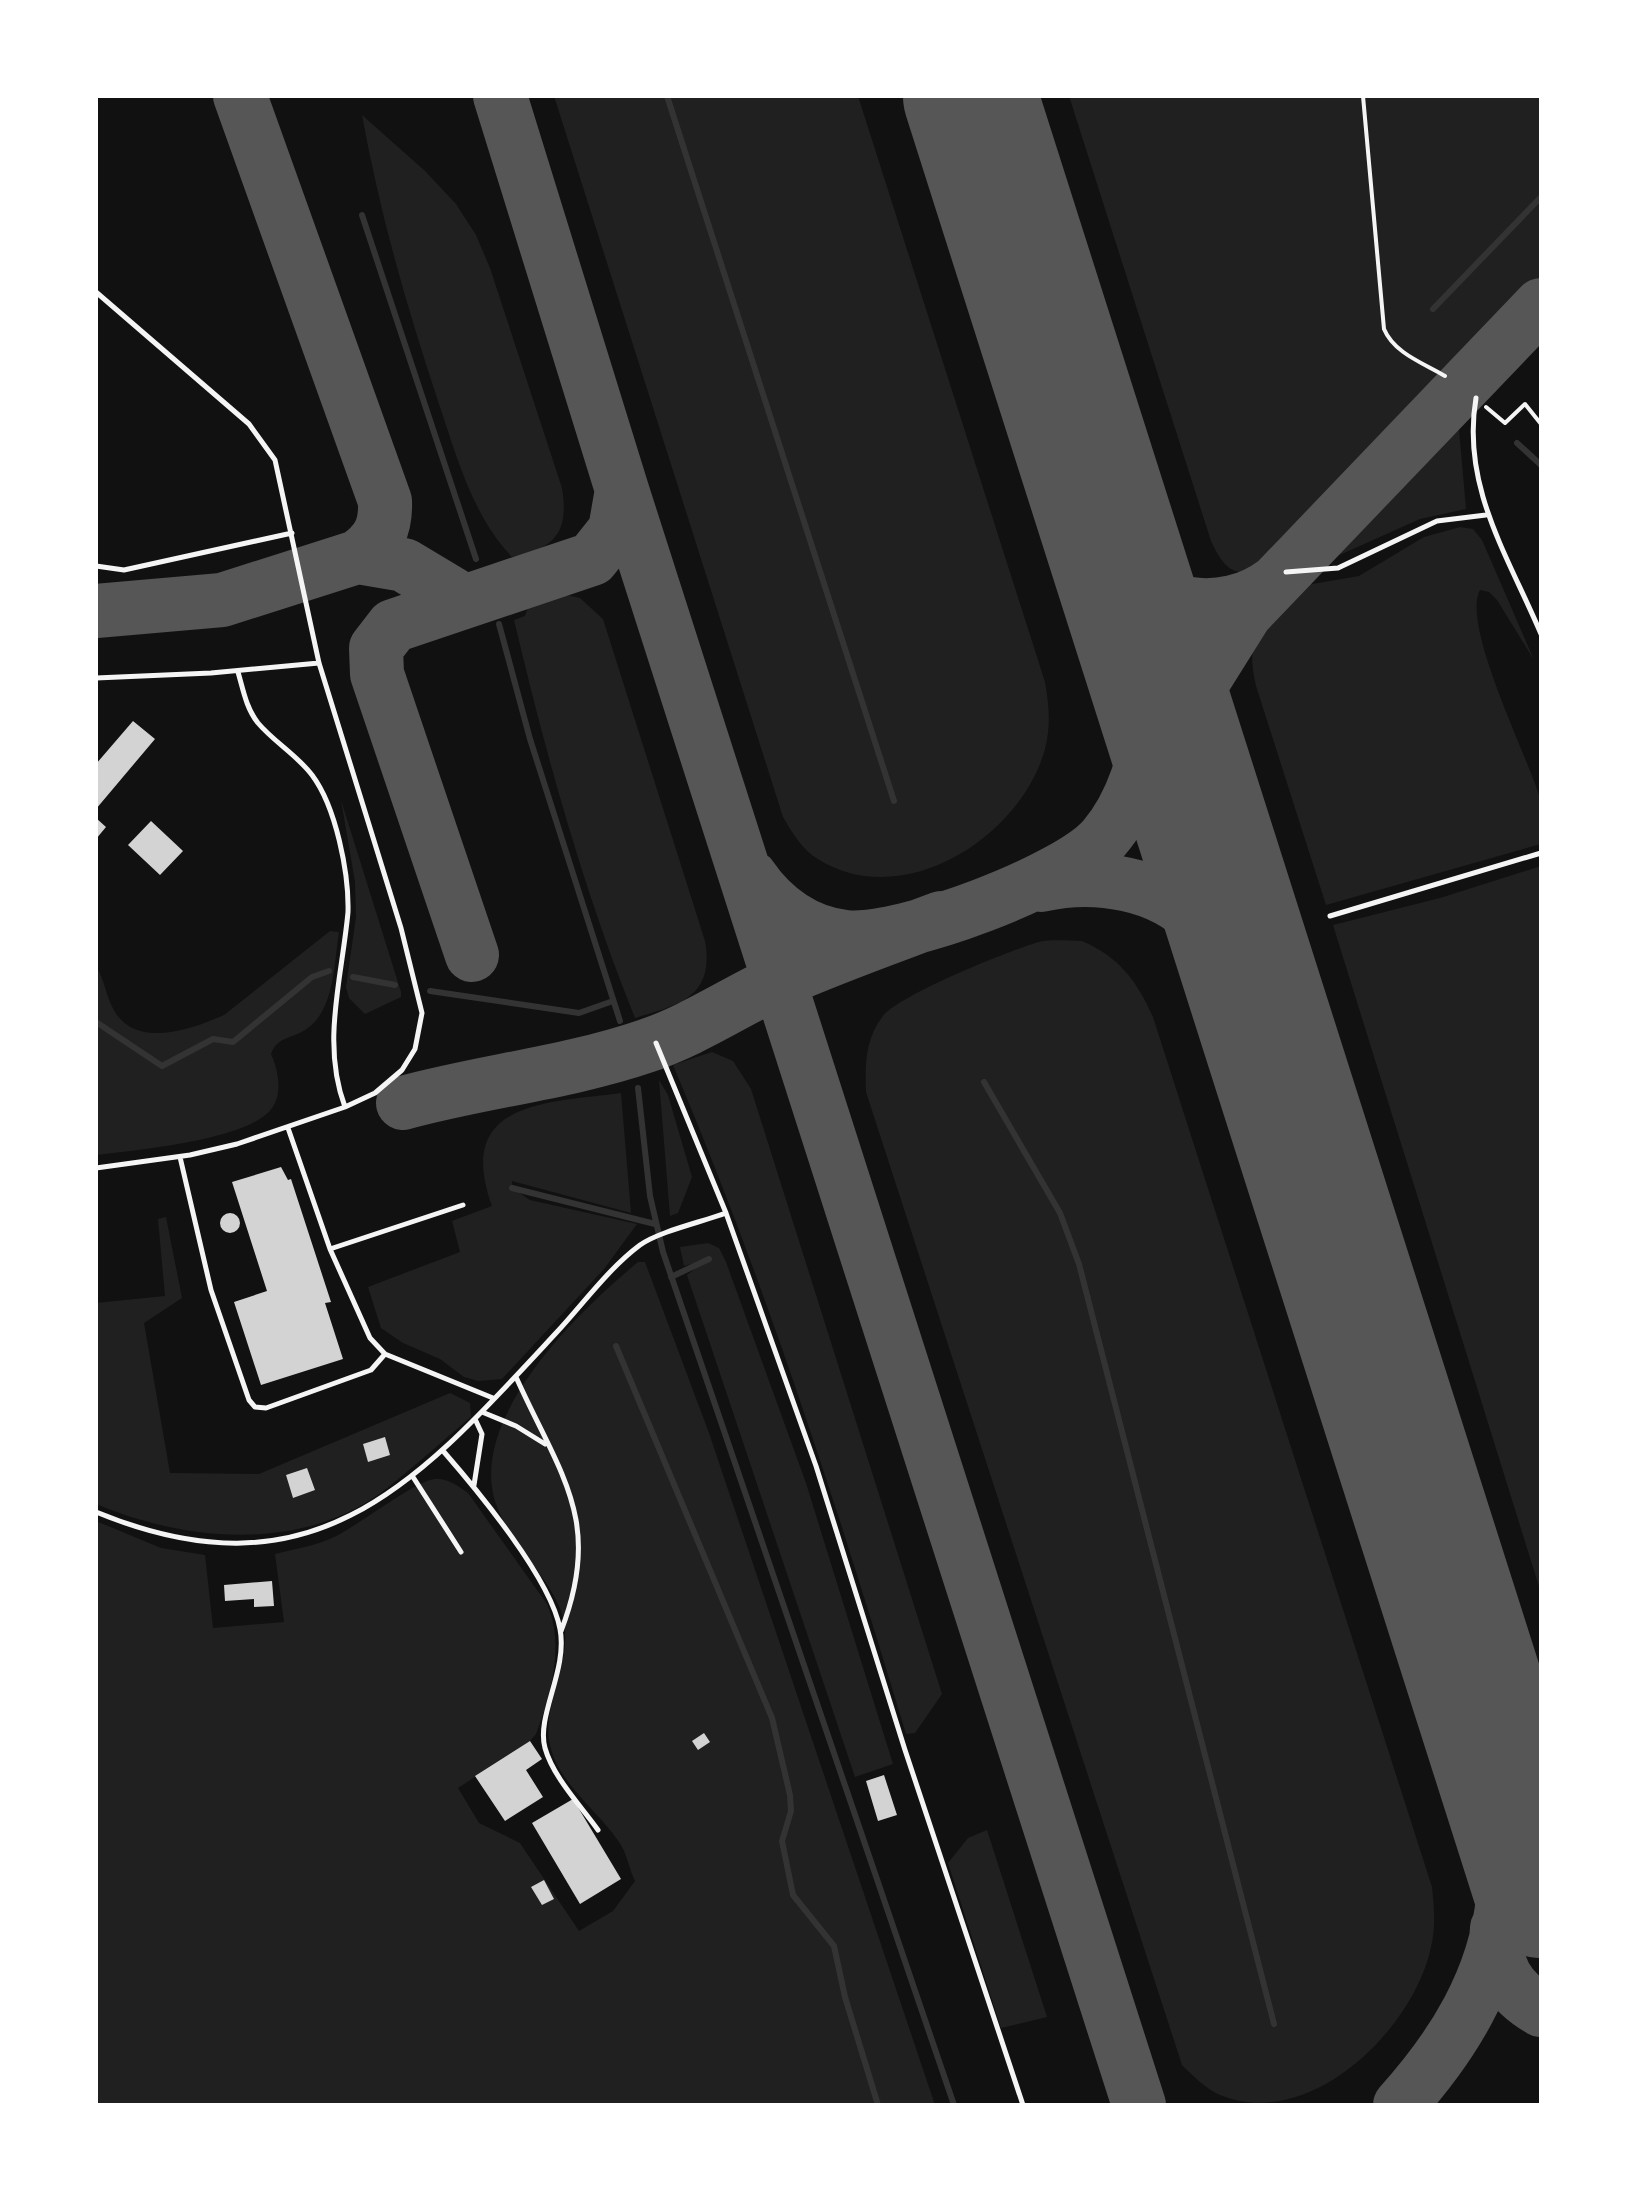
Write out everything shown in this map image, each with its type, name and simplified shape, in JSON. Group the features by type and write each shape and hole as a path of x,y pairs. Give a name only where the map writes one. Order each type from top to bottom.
{"lane":[{"path":"96,292 260,435 275,460 319,663 401,928 422,1013 415,1049 402,1070 375,1093 288,1128 180,1157 96,1168"},
{"path":"1476,398 1472,422 1474,459 1486,515 1541,634"},
{"path":"1286,572 1338,568 1437,521 1486,515"},
{"path":"96,566 124,570 292,533"},
{"path":"96,678 238,672 319,663"},
{"path":"238,672 247,706 259,724 313,776 336,826 348,902 332,1043 335,1078 345,1107"},
{"path":"1330,916 1541,853"},
{"path":"656,1043 726,1213 816,1466 910,1765 1023,2105"},
{"path":"288,1128 330,1249 370,1338 385,1354 493,1398"},
{"path":"180,1157 211,1290 249,1400 255,1407 266,1408 371,1370 385,1354"},
{"path":"330,1249 463,1205"},
{"path":"96,1512 150,1533 222,1544 279,1541 340,1522 375,1504 444,1452 643,1243 726,1213"},
{"path":"516,1377 546,1445 565,1479 581,1543 575,1595 561,1632"},
{"path":"482,1412 516,1426 546,1445"},
{"path":"473,1486 482,1434 475,1419"},
{"path":"444,1452 473,1486 548,1596 561,1632 562,1656 543,1728 544,1746 550,1762 598,1830"},
{"path":"413,1477 461,1552"}],"path":[{"path":"1363,96 1384,329 1389,341 1398,349 1445,376"},
{"path":"1476,398 1505,423 1525,404 1541,424"}],"shaded area":[{"path":"554,96 858,96 1048,699 1047,740 1032,781 1011,811 985,837 954,857 921,871 886,877 851,873 807,851 783,817"},
{"path":"1069,96 1541,96 1541,279 1265,566 1245,572 1232,569 1221,559 1211,541"},
{"path":"362,115 425,171 456,204 476,235 490,268 562,488 561,527 549,543 539,549 512,557 486,523 467,485 405,296"},
{"path":"1458,418 1466,509 1420,519 1315,566"},
{"path":"1460,527 1473,529 1482,540 1534,660 1497,600 1489,592 1480,590 1477,607 1479,630 1498,690 1541,801 1541,844 1326,905 1256,686 1252,654 1254,641 1265,620 1295,587 1359,576 1424,537"},
{"path":"558,593 580,598 603,619 705,941 707,960 699,987 679,1003 635,1018 567,821 514,620 525,616 529,604"},
{"path":"341,800 401,992 401,997 365,1014 349,998 346,987 356,917 355,882"},
{"path":"1541,866 1541,1593 1333,925 1440,898"},
{"path":"330,931 339,932 328,999 315,1022 274,1048 271,1054 278,1088 272,1108 260,1119 217,1136 96,1155 96,966 112,1007 125,1023 137,1030 166,1033 197,1026 224,1015"},
{"path":"1082,941 1117,963 1133,981 1153,1017 1432,1887 1434,1924 1431,1947 1421,1978 1404,2010 1380,2040 1353,2066 1322,2086 1289,2099 1254,2103 1220,2095 1182,2065 866,1092 869,1043 883,1016 893,1007 956,974 1039,942"},
{"path":"712,1052 733,1061 751,1089 942,1694 915,1733 906,1734 854,1565 769,1312 673,1065"},
{"path":"659,1080 668,1095 692,1177 678,1213 670,1216"},
{"path":"621,1093 631,1213 512,1181 512,1188 530,1200 637,1224 604,1269 502,1379 478,1381 464,1377 440,1359 403,1343 381,1328 368,1287 460,1252 452,1221 492,1206 484,1171 486,1145 496,1127 514,1114 537,1105"},
{"path":"166,1217 182,1298 144,1323 170,1473 259,1474 450,1393 470,1403 471,1417 382,1492 349,1512 315,1525 241,1535 203,1533 130,1517 96,1504 96,1303 165,1296 158,1219"},
{"path":"708,1243 719,1248 726,1262 806,1483 893,1764 855,1777 687,1275 706,1260 684,1266 680,1247"},
{"path":"638,1262 645,1262 709,1433 935,2105 96,2105 96,1521 161,1548 205,1555 213,1628 284,1622 275,1554 334,1537 426,1481 444,1480 468,1493 547,1604 555,1636 555,1652 551,1686 536,1734 458,1788 479,1823 520,1843 579,1931 613,1911 635,1881 619,1842 571,1786 551,1749 549,1716 562,1665 565,1629 554,1597 501,1516 495,1501 491,1468 498,1435 514,1401 535,1368 560,1336"},
{"path":"987,1830 1047,2017 1001,2028 948,1863 968,1838"}],"building":[{"path":"133,721 155,739 96,809 96,764"},
{"path":"96,818 106,827 96,839"},
{"path":"151,821 183,851 160,875 128,845"},
{"path":"281,1167 288,1180 291,1179 331,1302 325,1303 343,1359 261,1385 234,1302 267,1291 232,1182"},
{"path":"230,1213 237,1216 240,1223 237,1230 230,1233 223,1230 220,1223 223,1216"},
{"path":"385,1437 390,1455 368,1462 363,1444"},
{"path":"307,1468 315,1490 293,1498 286,1475"},
{"path":"272,1581 274,1606 254,1607 254,1599 225,1601 224,1585"},
{"path":"704,1733 710,1742 698,1750 692,1741"},
{"path":"530,1741 542,1759 526,1770 543,1797 505,1821 475,1776"},
{"path":"884,1775 897,1815 878,1821 866,1781"},
{"path":"573,1799 621,1879 580,1904 532,1823"},
{"path":"544,1880 554,1899 542,1905 531,1887"}],"waterway":[{"path":"667,96 894,801"},
{"path":"1433,309 1541,197"},
{"path":"362,215 476,559"},
{"path":"1517,443 1541,465"},
{"path":"499,624 530,739 620,1021"},
{"path":"96,1022 162,1066 213,1039 233,1042 312,977 329,971"},
{"path":"353,977 395,985"},
{"path":"430,991 579,1013 613,1001"},
{"path":"984,1082 1060,1213 1079,1264 1274,2024"},
{"path":"638,1088 650,1196 663,1252 954,2105"},
{"path":"512,1188 655,1224"},
{"path":"671,1277 709,1259"},
{"path":"616,1346 772,1718 790,1795 791,1811 782,1841 793,1895 834,1946 845,1997 878,2105"}],"taxiway":[{"path":"240,96 385,501 380,533 371,546 357,557"},
{"path":"500,96 622,490 1139,2105"},
{"path":"1184,771 1184,725 1194,696 1246,613 1541,305"},
{"path":"472,955 377,674 376,648 393,626 592,559 615,530 622,490"},
{"path":"1116,554 1129,573 1146,588 1188,604 1233,602 1254,595 1274,583"},
{"path":"96,611 222,600 357,557 404,565 464,601"},
{"path":"751,877 792,918 831,935 846,937 904,930 982,906 1021,889 1085,855 1116,822 1140,768 1159,690"},
{"path":"1041,885 1105,881 1147,890 1167,899 1185,910 1210,935 1263,1017"},
{"path":"403,1103 586,1063 646,1046 681,1032 782,980 941,918"},
{"path":"1400,2105 1454,2035 1481,1984 1491,1957 1504,1883 1502,1769"},
{"path":"1497,1928 1496,1942 1505,1976 1520,1995 1541,2010"}],"runway":[{"path":"970,96 1541,1891"}]}
